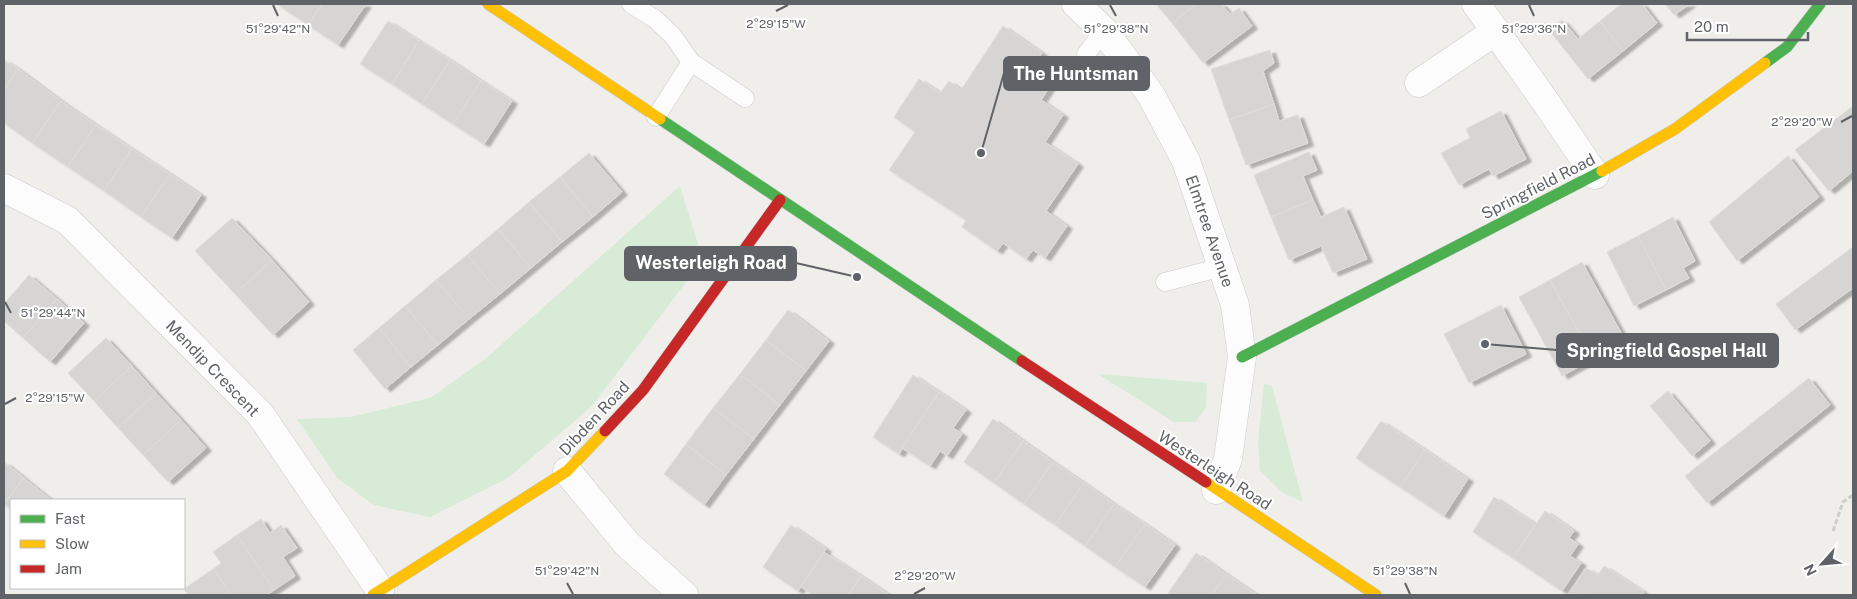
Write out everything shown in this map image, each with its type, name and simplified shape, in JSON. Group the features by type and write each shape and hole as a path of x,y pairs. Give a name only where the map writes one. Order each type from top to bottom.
{"street":[{"name":"Westerleigh Road","path":"488,4 1376,595"},
{"name":"Elmtree Avenue","path":"1076,4 1104,30 1150,95 1186,162 1235,305 1242,357 1228,459 1216,490"},
{"path":"1476,4 1596,175"},
{"name":"Springfield Road","path":"1242,357 1596,175 1675,130 1786,47 1820,4"},
{"path":"1419,82 1496,31"},
{"name":"Mendip Crescent","path":"4,188 67,220 260,414 376,593"},
{"name":"Dibden Road","path":"376,593 567,471 643,390 780,200"},
{"path":"567,471 627,544 684,595"}],"lane":[{"path":"631,4 655,19 667,30 691,62 745,98"},
{"path":"1086,54 1104,30"},
{"path":"656,117 691,62"},
{"path":"1165,282 1222,267"}],"path":[{"path":"1833,531 1843,502 1853,495"}],"green space":[{"path":"680,186 703,260 592,406 508,478 430,517 374,505 337,478 297,419 351,417 430,398 484,360"},
{"path":"1098,374 1207,383 1206,408 1195,422 1174,422"},
{"path":"1264,384 1272,386 1303,502 1282,492 1260,471 1258,442"}],"building":[{"path":"277,4 322,4 308,25"},
{"path":"322,4 366,4 338,45 308,25"},
{"path":"1156,4 1196,4 1172,23"},
{"path":"1196,4 1221,4 1230,14 1239,8 1252,26 1203,63 1172,23"},
{"path":"1619,4 1642,4 1657,23 1623,51 1600,21"},
{"path":"1665,4 1690,4 1674,15"},
{"path":"1562,20 1578,39 1600,21 1623,51 1588,79 1549,30"},
{"path":"388,21 419,41 392,84 360,64"},
{"path":"1003,26 1042,53 1036,63 1056,77 1041,100 1063,115 1045,142 1078,164 1046,211 1067,226 1045,258 1033,250 1026,259 1003,243 997,251 962,227 966,220 889,170 915,132 894,117 919,79 940,93 949,81 961,90"},
{"path":"419,41 450,60 422,104 392,84"},
{"path":"1270,50 1274,63 1263,71 1274,104 1229,120 1211,69"},
{"path":"4,60 18,69 4,90"},
{"path":"450,60 481,81 453,124 422,104"},
{"path":"18,69 61,101 32,143 4,123 4,90"},
{"path":"481,81 512,101 484,144 453,124"},
{"path":"61,101 96,125 68,167 32,143"},
{"path":"1274,104 1279,121 1298,115 1308,143 1246,165 1229,120"},
{"path":"1853,106 1853,171 1829,191 1795,150"},
{"path":"1501,111 1526,159 1493,176 1489,169 1459,185 1441,153 1470,138 1466,129"},
{"path":"96,125 132,149 104,191 68,167"},
{"path":"132,149 170,174 141,217 104,191"},
{"path":"1309,152 1317,170 1303,176 1313,200 1271,217 1254,175"},
{"path":"589,153 622,192 593,217 560,177"},
{"path":"1788,156 1819,197 1737,261 1709,222"},
{"path":"170,174 201,195 172,238 141,217"},
{"path":"560,177 593,217 562,242 529,202"},
{"path":"1313,200 1321,217 1344,207 1367,259 1333,273 1321,246 1289,260 1271,217"},
{"path":"529,202 562,242 531,268 498,229"},
{"path":"1673,217 1695,261 1683,268 1689,278 1666,290 1638,236"},
{"path":"232,218 272,260 235,294 195,251"},
{"path":"498,229 531,268 500,294 467,255"},
{"path":"1638,236 1666,290 1634,306 1607,252"},
{"path":"1853,247 1853,288 1795,330 1776,304"},
{"path":"467,255 500,294 469,319 436,280"},
{"path":"272,260 309,302 273,335 235,294"},
{"path":"1582,262 1625,340 1602,353 1597,344 1588,349 1550,280"},
{"path":"29,275 57,299 23,338 4,321 4,304"},
{"path":"436,280 469,319 438,345 405,306"},
{"path":"1550,280 1588,349 1583,351 1589,361 1562,376 1519,297"},
{"path":"57,299 84,323 50,362 23,338"},
{"path":"1501,305 1526,354 1469,383 1444,334"},
{"path":"405,306 438,345 411,367 379,328"},
{"path":"788,310 829,341 806,371 766,340"},
{"path":"379,328 411,367 385,389 353,350"},
{"path":"106,338 132,366 94,401 68,373"},
{"path":"766,340 806,371 780,405 740,374"},
{"path":"132,366 156,393 118,428 94,401"},
{"path":"740,374 780,405 754,439 713,408"},
{"path":"913,375 939,392 899,454 873,437"},
{"path":"1809,378 1830,405 1707,503 1685,476"},
{"path":"1668,391 1710,441 1692,456 1650,406"},
{"path":"939,392 966,410 953,428 962,434 947,456 940,451 930,466 902,448"},
{"path":"156,393 181,420 143,455 118,428"},
{"path":"713,408 754,439 726,475 686,444"},
{"path":"993,419 1023,441 994,483 964,462"},
{"path":"181,420 206,448 168,482 143,455"},
{"path":"1381,421 1425,450 1400,487 1356,458"},
{"path":"1023,441 1053,462 1024,504 994,483"},
{"path":"686,444 726,475 704,505 664,474"},
{"path":"1425,450 1468,479 1444,516 1400,487"},
{"path":"4,462 24,478 4,504"},
{"path":"1053,462 1084,483 1055,525 1024,504"},
{"path":"24,478 50,499 10,499 10,509 4,504"},
{"path":"1084,483 1114,504 1085,546 1055,525"},
{"path":"1494,497 1535,524 1513,558 1473,532"},
{"path":"1114,504 1145,524 1115,567 1085,546"},
{"path":"1545,511 1574,531 1569,538 1578,544 1570,556 1581,563 1562,591 1513,558"},
{"path":"261,519 270,533 281,525 297,548 283,557 295,576 274,590 237,535"},
{"path":"1145,524 1175,545 1145,587 1115,567"},
{"path":"791,525 826,549 798,591 763,567"},
{"path":"237,535 274,590 267,595 231,595 213,569 221,563 213,552"},
{"path":"824,552 861,576 848,595 813,595 801,587"},
{"path":"1196,553 1226,574 1212,595 1167,595"},
{"path":"1604,566 1644,592 1642,595 1569,594 1586,568 1598,575"},
{"path":"213,569 231,595 188,595 185,588"},
{"path":"1226,574 1257,595 1212,595"},
{"path":"861,576 889,595 848,595"}],"traffic: fast":[{"path":"1765,63 1787,47 1820,4"},
{"path":"660,119 1022,361"},
{"path":"1242,357 1602,171"}],"traffic: slow":[{"path":"488,4 660,119"},
{"path":"1602,171 1675,129 1765,63"},
{"path":"373,595 567,471 605,431"},
{"path":"1206,482 1376,595"}],"traffic: jam":[{"path":"605,431 643,390 780,200"},
{"path":"1022,361 1206,482"}],"place":[{"name":"The Huntsman","path":"981,153"},
{"name":"Westerleigh Road","path":"857,277"},
{"name":"Springfield Gospel Hall","path":"1485,344"}]}
